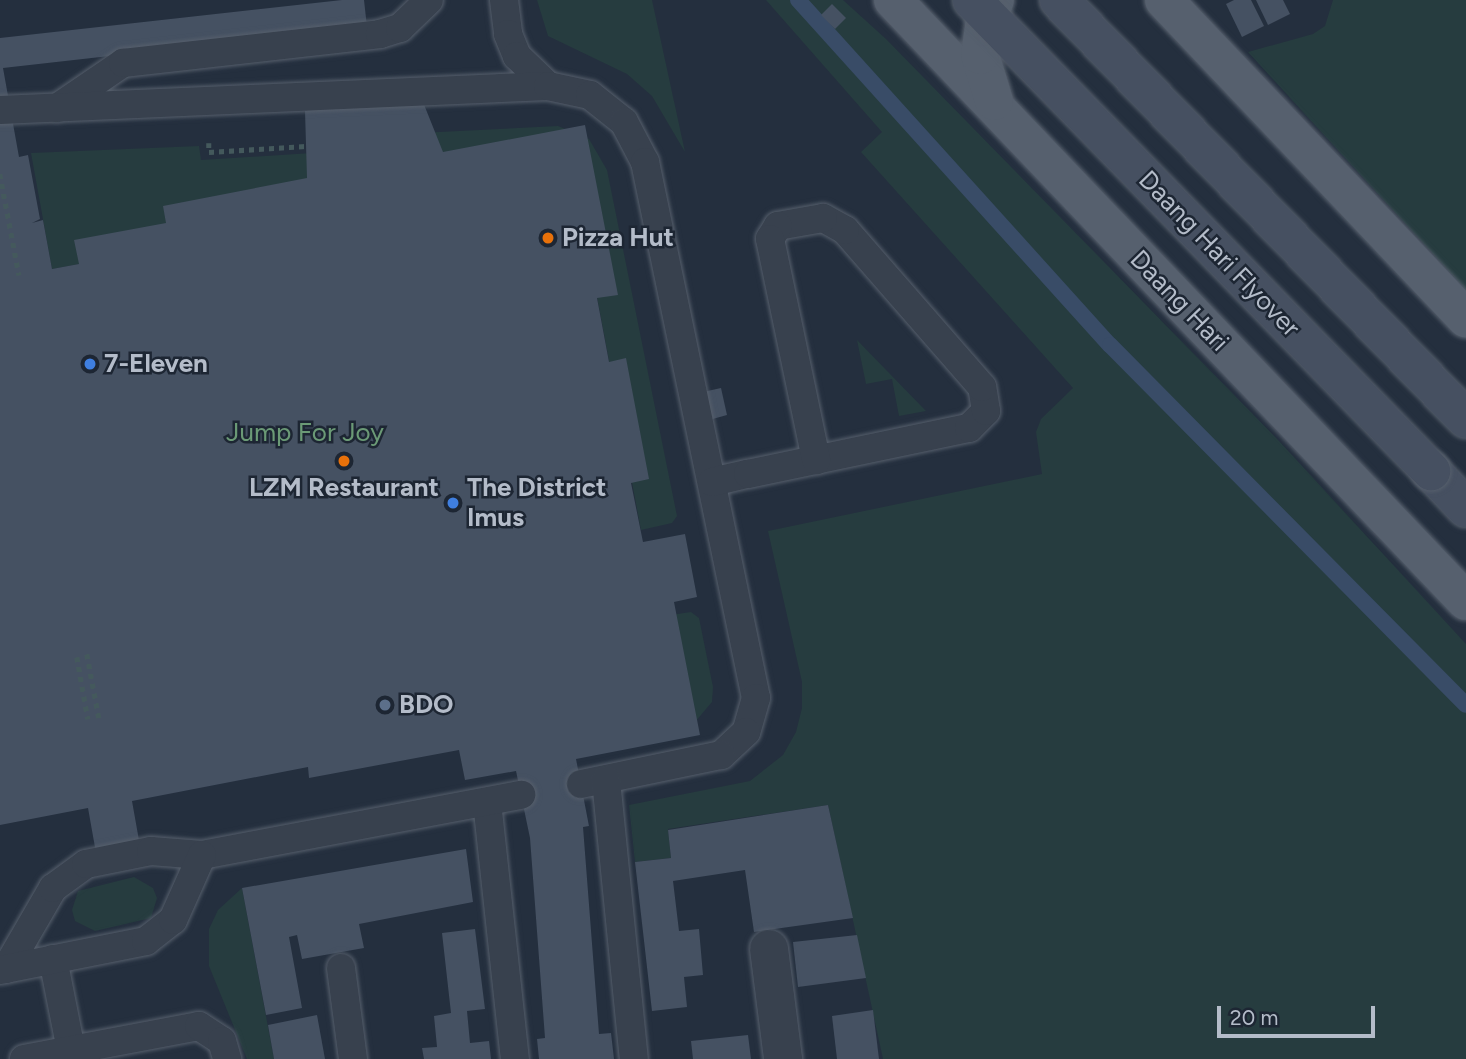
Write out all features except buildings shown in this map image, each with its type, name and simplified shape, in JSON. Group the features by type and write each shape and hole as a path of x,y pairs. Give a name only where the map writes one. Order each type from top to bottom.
{"main road":[{"name":"Daang Hari","path":"893,0 1466,601"},
{"name":"Daang Hari Flyover","path":"972,0 1466,508"},
{"path":"995,0 984,27 980,55 985,82 997,108"},
{"path":"1059,0 1466,419"},
{"path":"1164,0 1466,318"}],"street":[{"path":"769,949 783,1059"}],"lane":[{"path":"57,108 123,63 380,34 400,28 429,0"},
{"path":"504,0 508,34 517,56 548,86"},
{"path":"0,110 548,86 590,95 609,107 637,141 754,681 754,716 736,745 721,755 593,782 634,1059"},
{"path":"712,482 969,428 986,411 987,398 845,229 823,218 778,226 770,239 816,460"},
{"path":"3,969 53,888 74,870 99,860 151,851 202,855 521,795"},
{"path":"487,802 515,1059"},
{"path":"3,969 130,946 161,933 181,905 202,855"},
{"path":"54,959 71,1050"},
{"path":"341,968 353,1059"},
{"path":"24,1059 199,1026 222,1041 227,1059"}],"path":[{"path":"209,138 209,152 306,146"},
{"path":"0,174 19,275"},
{"path":"87,654 99,718"},
{"path":"77,657 88,719"}],"green space":[{"path":"537,0 652,0 685,152 652,96 627,74 548,36"},
{"path":"766,0 843,0 886,39 1279,441 1466,644 1466,1059 883,1059 828,805 668,829 671,858 635,862 629,805 750,781 783,755 796,732 802,708 802,682 768,531 1042,474 1036,432 1041,419 1073,388 861,152 882,132"},
{"path":"1333,0 1466,0 1466,290 1248,52 1313,34 1325,26"},
{"path":"558,126 589,139 607,170 677,516 672,523 641,530 574,175 419,203 419,133"},
{"path":"199,146 201,160 328,152 341,217 52,269 31,153"},
{"path":"857,340 926,411 899,416 892,379 866,384"},
{"path":"691,612 699,618 713,687 712,702 695,722 657,617"},
{"path":"134,877 153,888 157,898 151,918 95,931 75,921 72,910 78,891"},
{"path":"242,888 274,1059 247,1059 209,966 209,929 218,910"}],"waterway":[{"path":"798,0 1110,345 1466,705"}],"place":[{"name":"Pizza Hut","path":"548,238"},
{"name":"7-Eleven","path":"90,364"},
{"name":"LZM Restaurant","path":"344,461"},
{"name":"The District Imus","path":"453,503"},
{"name":"BDO","path":"385,705"}],"park label":[{"name":"Jump For Joy","path":"305,433"}]}
